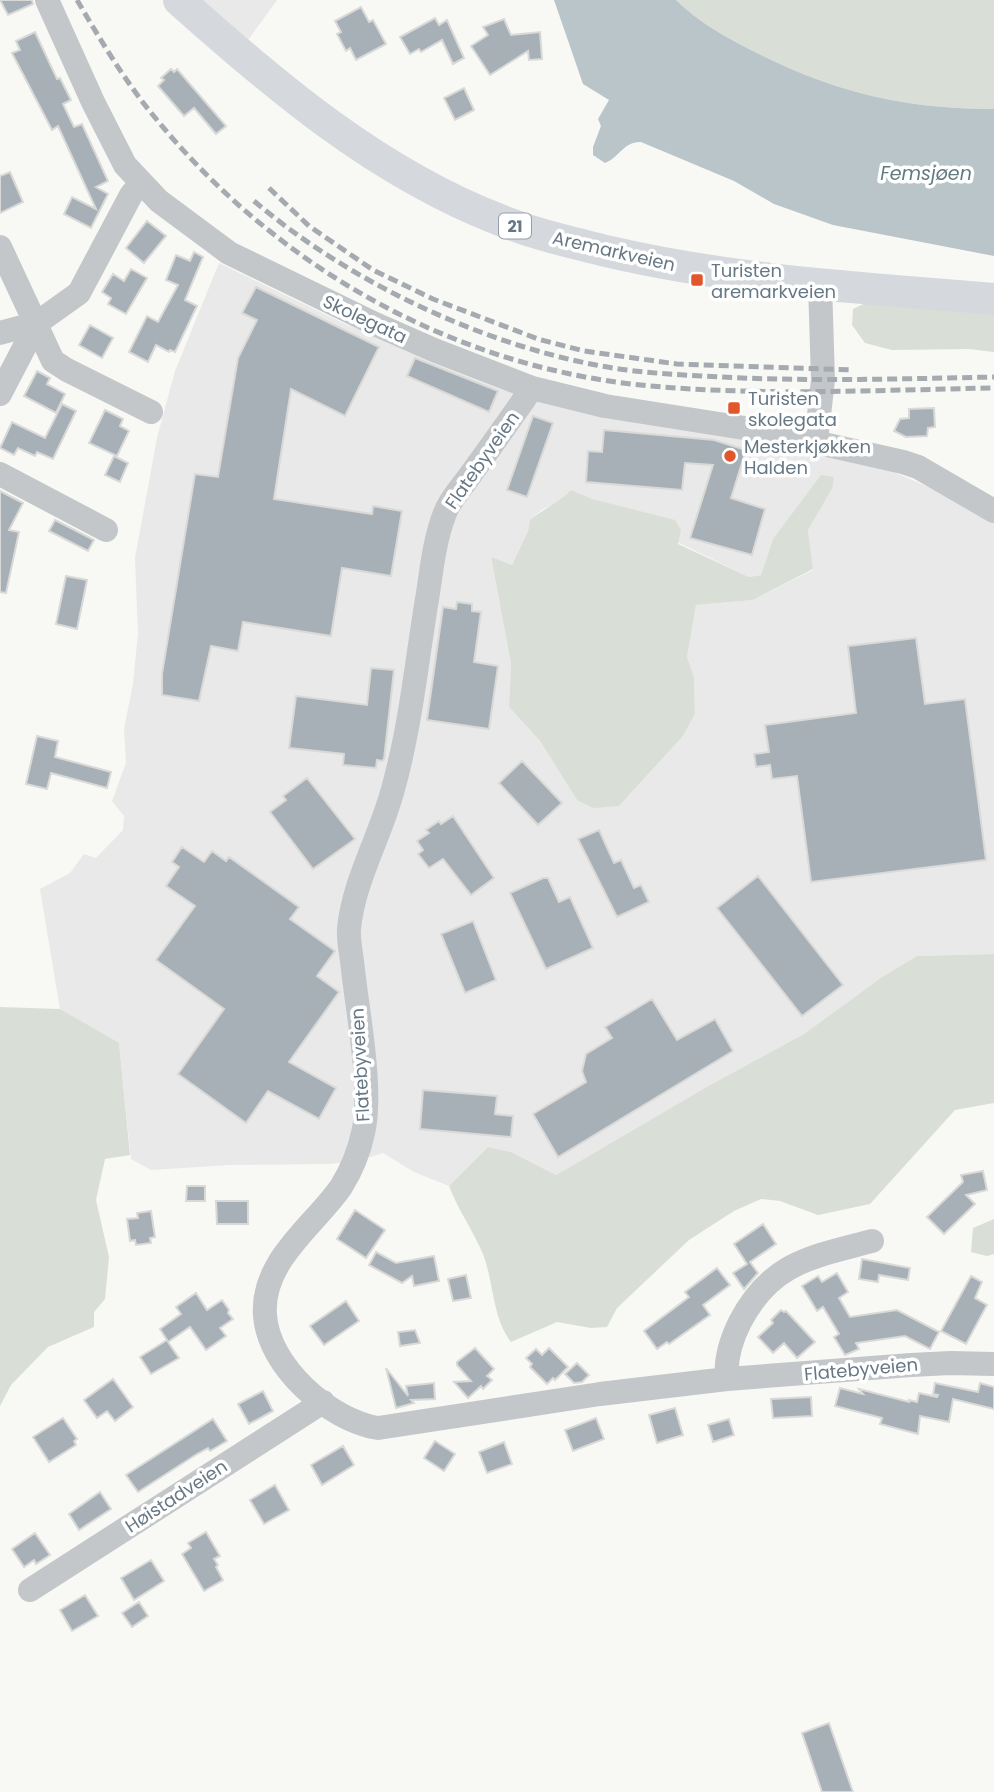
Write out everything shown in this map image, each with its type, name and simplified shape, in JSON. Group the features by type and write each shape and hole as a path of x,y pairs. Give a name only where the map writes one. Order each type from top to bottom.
{"main road":[{"name":"Aremarkveien","path":"180,0 330,125 397,169 467,206 540,234 632,257 752,277 994,299"}],"street":[{"name":"Skolegata","path":"47,0 125,165 140,184 178,217 229,253 375,324 532,388 605,406 816,441 918,467 994,511"},
{"path":"0,333 37,323 79,293 131,195 140,184"},
{"path":"0,247 54,361 151,412"},
{"path":"816,441 823,380 820,284"},
{"path":"0,394 37,323"},
{"name":"Flatebyveien","path":"532,388 445,510 436,545 407,724 393,789 353,902 349,932 364,1067 364,1132 349,1174 284,1254 273,1276 264,1313 276,1354 296,1380 323,1402 363,1425 378,1428 600,1394 727,1379 911,1365 994,1364"},
{"path":"0,474 106,530"},
{"path":"727,1379 726,1364 737,1328 755,1296 767,1284 792,1265 872,1241"},
{"name":"Høistadveien","path":"30,1590 323,1402"}],"shaded area":[{"path":"202,0 277,0 248,40"},
{"path":"676,0 994,0 994,109 929,106 839,87 781,65 721,34"},
{"path":"219,263 345,324 416,351 736,436 880,466 942,493 994,522 994,954 917,956 882,977 804,1034 710,1085 556,1175 511,1152 488,1147 449,1186 414,1172 383,1153 354,1162 327,1164 230,1165 151,1170 131,1159 119,1044 60,1009 40,889 70,873 84,854 96,858 123,830 124,816 112,801 126,763 124,729 133,684 138,633 135,558 157,438 175,371","holes":["832,489 808,530 813,570 753,600 696,605 687,657 694,677 695,714 683,736 619,806 577,800 540,741 509,707 511,664 491,558 512,565 528,531 530,520 543,509 558,503 571,490 749,577 761,575 773,539"]},
{"path":"874,299 994,311 994,352 969,349 892,350 865,343 852,325 853,309"},
{"path":"821,475 834,477 832,489 808,530 813,569 753,600 696,605 687,657 694,677 695,714 683,736 619,806 593,808 577,800 540,741 509,707 511,664 491,557 512,565 528,531 530,520 571,490 592,499 675,520 681,530 678,544 749,577 761,575 773,539"},
{"path":"994,954 994,1103 955,1110 870,1204 818,1215 780,1201 761,1199 734,1211 689,1240 617,1308 607,1327 591,1328 557,1322 511,1342 500,1322 483,1254 449,1186 488,1147 511,1152 556,1175 710,1085 804,1034 882,977 917,956"},
{"path":"0,1007 60,1009 119,1043 130,1155 105,1159 96,1200 109,1257 105,1299 94,1312 94,1327 48,1347 11,1385 0,1406"},
{"path":"994,1219 994,1254 987,1256 971,1252 973,1228"}],"water":[{"name":"Femsjøen","path":"554,0 676,0 721,34 781,65 839,87 929,106 994,109 994,256 833,225 774,204 734,181 641,142 630,144 605,163 593,155 593,147 601,126 598,119 609,100 583,84"}],"building":[{"path":"0,0 32,0 33,4 8,15"},
{"path":"361,7 369,22 373,20 386,44 356,60 350,48 346,51 337,34 341,32 335,21"},
{"path":"435,18 439,25 447,20 464,58 453,64 442,40 421,52 419,49 410,54 400,37"},
{"path":"504,19 511,35 540,32 542,59 529,60 528,51 490,75 471,46 488,35 483,27"},
{"path":"35,32 57,79 60,78 71,100 63,104 74,127 82,124 108,181 96,187 108,194 91,228 64,214 72,197 96,209 58,126 52,130 12,53 20,50 16,41"},
{"path":"171,69 174,72 177,69 226,126 216,134 194,108 184,116 158,86 164,80 161,78"},
{"path":"464,88 474,110 455,120 444,98"},
{"path":"10,172 23,202 0,213 0,176"},
{"path":"147,221 166,236 144,263 126,248"},
{"path":"194,252 203,257 185,300 197,306 175,352 156,345 148,362 129,352 147,316 158,322 178,285 166,280 176,255 190,261"},
{"path":"131,269 147,278 126,314 108,304 111,298 102,292 113,274 124,281"},
{"path":"256,287 379,347 345,416 291,389 274,499 372,514 373,506 402,511 391,576 342,568 331,636 243,622 238,651 211,646 199,701 162,695 162,674 195,474 218,477 238,358 257,320 242,313"},
{"path":"90,325 113,338 102,358 79,345"},
{"path":"415,358 498,391 489,412 407,376"},
{"path":"37,371 50,378 47,384 65,394 56,413 24,396"},
{"path":"62,404 76,411 53,459 37,452 35,456 18,448 14,455 0,448 12,422 45,438"},
{"path":"934,408 935,427 928,428 927,436 906,437 894,431 900,419 909,418 909,409"},
{"path":"105,410 123,419 120,426 129,431 117,456 89,443"},
{"path":"533,416 553,423 527,497 507,490"},
{"path":"604,430 714,440 746,450 731,498 765,509 752,555 690,538 713,465 685,463 682,490 586,482 588,451 602,452"},
{"path":"114,456 128,463 120,482 105,475"},
{"path":"0,491 23,503 9,530 19,532 6,593 0,592"},
{"path":"55,520 94,540 88,551 49,531"},
{"path":"66,576 87,580 77,629 56,624"},
{"path":"457,602 472,604 472,611 481,612 474,662 498,666 489,729 427,720 443,607 456,609"},
{"path":"916,638 925,704 965,699 986,860 811,882 797,776 772,779 770,765 756,767 754,754 769,752 765,725 856,713 848,646"},
{"path":"371,668 394,670 384,759 377,760 376,768 343,765 344,754 289,748 296,696 367,705"},
{"path":"37,736 58,741 55,757 111,772 107,788 51,773 47,789 26,784"},
{"path":"522,761 562,803 538,825 499,783"},
{"path":"307,778 355,839 313,869 270,812 286,800 283,796"},
{"path":"453,816 494,878 471,895 443,859 429,868 418,854 423,850 417,841 429,833 426,830"},
{"path":"599,830 614,863 621,860 634,888 641,885 649,902 617,917 578,839"},
{"path":"182,847 204,862 212,851 226,861 229,857 299,907 290,919 335,951 317,976 339,992 289,1062 336,1088 319,1119 268,1091 246,1123 178,1074 224,1009 156,960 195,906 166,886 179,867 172,862"},
{"path":"758,876 843,985 802,1016 717,908"},
{"path":"548,878 559,902 570,897 593,948 546,969 510,893"},
{"path":"473,921 496,980 465,993 441,934"},
{"path":"652,999 677,1040 715,1019 733,1051 558,1157 533,1114 586,1082 582,1071 586,1054 612,1038 605,1027"},
{"path":"423,1090 497,1096 495,1114 513,1116 511,1137 420,1129"},
{"path":"983,1171 987,1190 966,1195 975,1204 944,1234 927,1217 963,1182 961,1175"},
{"path":"187,1186 205,1186 205,1201 186,1201"},
{"path":"216,1201 248,1201 248,1224 217,1224"},
{"path":"355,1210 385,1230 366,1258 337,1239"},
{"path":"151,1211 155,1237 150,1238 151,1243 136,1245 135,1240 130,1241 127,1219 138,1218 137,1213"},
{"path":"763,1224 776,1244 750,1262 758,1273 744,1289 733,1273 747,1264 734,1244"},
{"path":"376,1252 396,1263 434,1256 439,1281 414,1286 412,1276 402,1283 369,1265"},
{"path":"862,1259 910,1268 908,1280 879,1275 878,1282 859,1279"},
{"path":"717,1268 730,1285 703,1305 710,1315 669,1344 667,1342 657,1349 644,1331 689,1297 685,1292"},
{"path":"837,1273 848,1292 839,1298 850,1317 897,1310 939,1332 930,1349 905,1336 856,1343 859,1349 845,1355 834,1337 839,1334 823,1307 817,1311 802,1286 818,1276 822,1282"},
{"path":"466,1275 471,1298 453,1301 448,1279"},
{"path":"971,1276 982,1282 975,1298 987,1305 966,1344 941,1331"},
{"path":"196,1293 207,1310 222,1300 229,1310 228,1313 233,1319 220,1328 226,1336 206,1350 190,1327 168,1342 179,1358 151,1374 140,1357 167,1340 160,1329 181,1314 176,1307"},
{"path":"346,1301 359,1321 324,1345 310,1326"},
{"path":"781,1310 786,1311 815,1342 797,1358 784,1343 773,1353 758,1337 773,1323 771,1320"},
{"path":"415,1330 420,1343 400,1346 398,1332"},
{"path":"475,1348 494,1369 487,1376 492,1380 468,1398 454,1382 471,1381 457,1362"},
{"path":"549,1348 568,1367 547,1384 530,1367 532,1364 526,1358 536,1349 542,1355"},
{"path":"577,1363 589,1375 582,1382 574,1383 565,1374"},
{"path":"386,1368 408,1396 406,1386 434,1383 435,1399 411,1400 414,1403 396,1408"},
{"path":"113,1379 133,1407 115,1421 107,1411 97,1418 84,1400"},
{"path":"935,1383 978,1392 980,1383 994,1387 994,1409 953,1399 949,1422 920,1416 918,1434 880,1424 882,1418 835,1406 840,1388 863,1394 859,1389 917,1402 919,1393 937,1397 938,1395 933,1394"},
{"path":"263,1391 273,1411 249,1424 238,1404"},
{"path":"811,1397 812,1416 773,1418 771,1399"},
{"path":"675,1408 683,1435 657,1443 649,1415"},
{"path":"63,1418 77,1439 74,1441 76,1445 49,1462 33,1437"},
{"path":"596,1418 604,1439 573,1451 565,1430"},
{"path":"213,1419 227,1441 210,1451 208,1448 197,1454 138,1492 126,1475"},
{"path":"729,1419 734,1435 713,1442 708,1425"},
{"path":"435,1441 455,1454 444,1471 424,1458"},
{"path":"504,1442 512,1464 487,1473 479,1452"},
{"path":"343,1446 354,1465 322,1485 311,1465"},
{"path":"275,1485 289,1510 264,1524 250,1500"},
{"path":"100,1492 111,1509 79,1530 69,1514"},
{"path":"206,1532 220,1556 214,1559 223,1580 204,1591 182,1554 191,1548 188,1543"},
{"path":"35,1533 50,1555 36,1564 34,1560 24,1567 12,1549"},
{"path":"151,1560 164,1581 134,1600 121,1578"},
{"path":"85,1595 98,1616 72,1631 60,1610"},
{"path":"139,1602 148,1616 132,1627 122,1613"},
{"path":"829,1723 853,1792 822,1792 802,1733"}],"railway":[{"path":"77,0 135,91 204,172 255,219 310,261 368,298 430,329 495,354 562,372 631,384 767,392 994,388"},
{"path":"269,188 309,226 373,270 433,299 538,339 584,351 677,364 853,370"},
{"path":"254,201 290,230 371,282 460,324 551,355 635,371 738,378 848,380 994,377"}],"place":[{"name":"Turisten aremarkveien","path":"697,280"},
{"name":"Turisten skolegata","path":"734,408"},
{"name":"Mesterkjøkken Halden","path":"730,456"}]}
